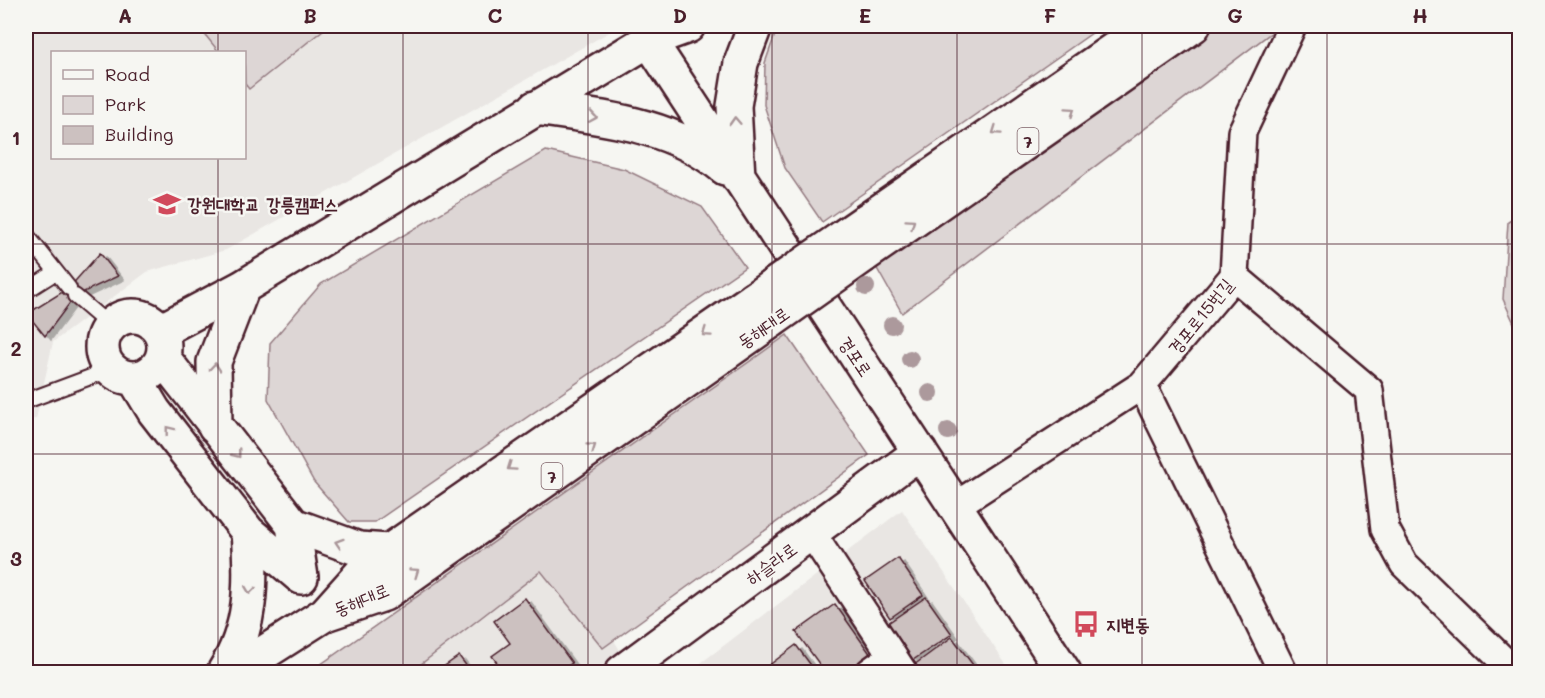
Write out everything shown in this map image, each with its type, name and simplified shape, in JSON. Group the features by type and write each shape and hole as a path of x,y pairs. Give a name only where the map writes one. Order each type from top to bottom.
{"street":[{"path":"123,373 151,373 161,344 243,287 649,40 688,26"},
{"path":"738,179 734,106 741,63 755,26"},
{"name":"동해대로","path":"234,672 325,614 384,594 1148,26"},
{"name":"동해대로","path":"855,245 1193,26"},
{"name":"경포로15번길","path":"955,506 1142,385 1234,276 1242,132 1292,26"},
{"name":"경포로","path":"649,40 738,179 1064,672"},
{"path":"535,108 635,123 702,149 738,179"},
{"path":"1234,276 1369,390 1385,529 1404,564 1515,672"},
{"path":"215,426 214,362 243,287"},
{"name":"동해대로","path":"325,614 368,566 388,552 763,310"},
{"path":"302,577 293,525 215,426 145,318 127,317 110,326 103,343 103,352 154,411 248,532 302,577 325,614"},
{"path":"1142,385 1283,672"},
{"name":"하슬라로","path":"622,672 812,534 920,452"},
{"path":"293,525 359,549 388,552"},
{"path":"224,672 246,627 252,579 248,532"},
{"path":"812,534 897,664 870,672"}],"lane":[{"path":"26,234 72,292 110,326"},
{"path":"26,291 56,272"},
{"path":"26,401 123,373"}],"shaded area":[{"name":"강원대학교 강릉캠퍼스","path":"26,26 620,26 226,250 147,272 53,342 36,419 26,420"},
{"path":"902,510 1011,672 689,672"},
{"path":"554,540 633,672 329,672"}],"green space":[{"path":"198,26 328,26 249,89 246,85 246,51 218,51"},
{"path":"778,26 1102,26 822,222 785,168 764,105 765,63"},
{"path":"1205,26 1280,26 902,313 875,265"},
{"path":"546,151 624,169 702,207 745,267 375,522 349,522 314,482 268,399 270,343 321,284"},
{"path":"1519,215 1519,334 1503,299 1508,222"},
{"path":"787,335 869,455 603,648 541,571 416,668 417,672 310,672"}],"building":[{"path":"100,253 118,276 75,296 45,336 27,314 69,288"},
{"path":"898,558 923,595 890,618 865,581"},
{"path":"926,597 952,634 913,660 888,623"},
{"path":"525,598 572,663 559,672 504,672 492,656 510,643 494,621"},
{"path":"835,604 871,655 846,672 825,672 796,632"},
{"path":"952,637 976,669 970,672 920,672 914,665"},
{"path":"796,645 816,672 760,672"},
{"path":"459,656 471,672 436,672"}],"place":[{"name":"강원대학교 강릉캠퍼스","path":"167,204"},
{"name":"지변동","path":"1086,624"}]}
